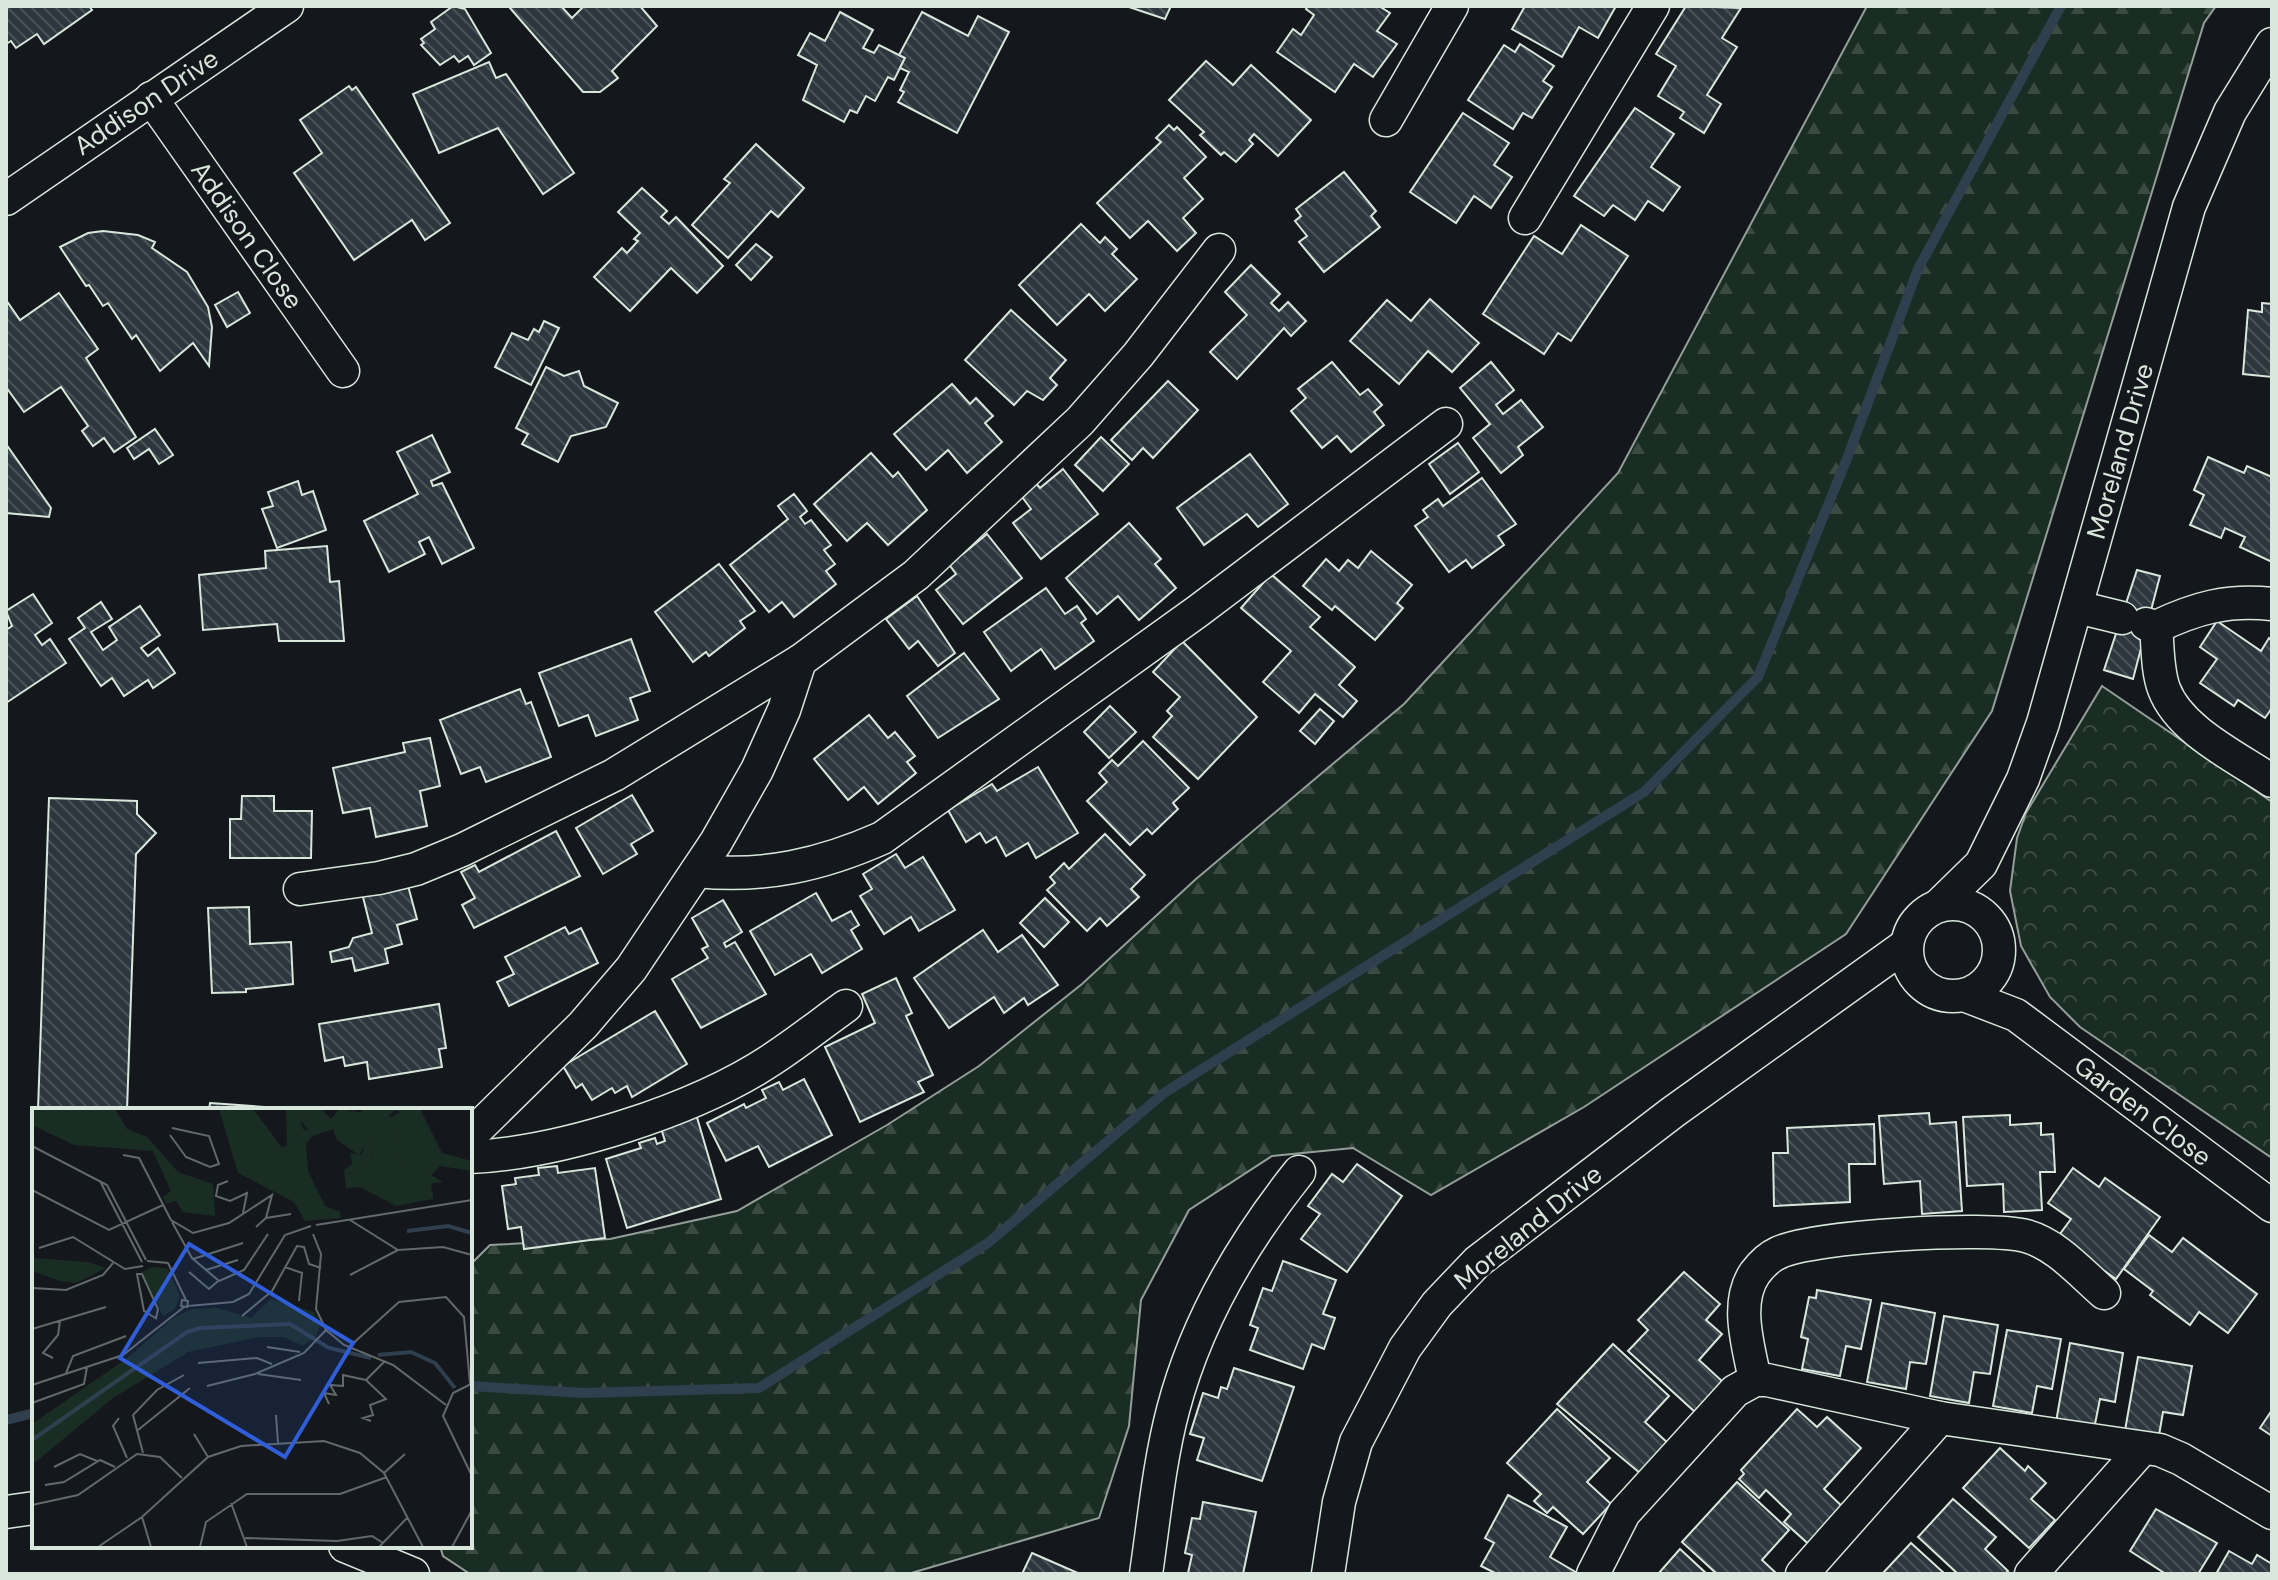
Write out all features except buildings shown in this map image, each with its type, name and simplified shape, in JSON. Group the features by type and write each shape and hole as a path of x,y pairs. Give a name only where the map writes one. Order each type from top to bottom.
{"street":[{"name":"Addison Drive","path":"6,199 287,6"},
{"path":"1386,120 1452,6"},
{"path":"1525,218 1653,6"},
{"name":"Moreland Drive","path":"1939,905 1981,864 2028,765 2077,607 2189,207 2230,112 2272,44"},
{"name":"Addison Close","path":"151,98 343,371"},
{"path":"300,889 379,878 416,869 462,850 614,775 800,661 916,575 1080,421 1138,355 1219,250"},
{"path":"697,871 730,874 799,867 841,856 882,838 1198,611 1446,424"},
{"path":"2077,607 2141,623 2215,604 2246,601 2272,604"},
{"path":"2141,623 2175,707 2190,724 2272,781"},
{"path":"472,1134 583,1025 631,969 697,871 757,770 784,710 800,661"},
{"path":"1981,864 1989,920 1999,942 1996,968 2016,1015"},
{"path":"1989,920 1966,905 1939,905 1917,920 1906,945 1909,965 1919,982 1939,994 1964,995 2016,1015"},
{"name":"Moreland Drive","path":"1328,1574 1339,1502 1356,1442 1405,1348 1437,1304 1477,1262 1624,1149 1906,945"},
{"path":"1964,995 1983,985 1996,968"},
{"path":"1860,980 1919,982"},
{"path":"472,1157 538,1148 677,1107 770,1061 846,1006"},
{"name":"Garden Close","path":"2016,1015 2272,1206"},
{"path":"1146,1574 1170,1423 1184,1372 1200,1332 1251,1234 1299,1172"},
{"path":"1755,1380 1745,1325 1749,1283 1765,1262 1798,1246 1936,1231 2013,1233 2052,1248 2104,1293"},
{"path":"1593,1574 1615,1529 1636,1498 1735,1391 1755,1380 1767,1380 1940,1418 2160,1450 2181,1459 2272,1513"},
{"path":"1802,1574 1940,1418"},
{"path":"2031,1574 2142,1449"},
{"path":"354,1548 413,1574"}],"green space":[{"path":"1867,6 2216,6 2204,23 1992,711 1846,934 1584,1107 1431,1195 1353,1148 1272,1156 1189,1210 1141,1300 1129,1426 1099,1518 908,1574 470,1574 443,1556 441,1548 472,1548 472,1263 490,1245 610,1239 737,1211 887,1125 979,1066 1082,984 1196,879 1404,704 1618,473"},
{"path":"2102,686 2272,802 2272,1158 2080,1027 2050,997 2021,946 2010,891 2017,838 2026,813"}],"waterway":[{"path":"472,1386 584,1393 759,1388 988,1243 1164,1093 1644,792 1758,677 1848,456 1918,269 2061,6"},
{"path":"6,1420 32,1414"}]}
